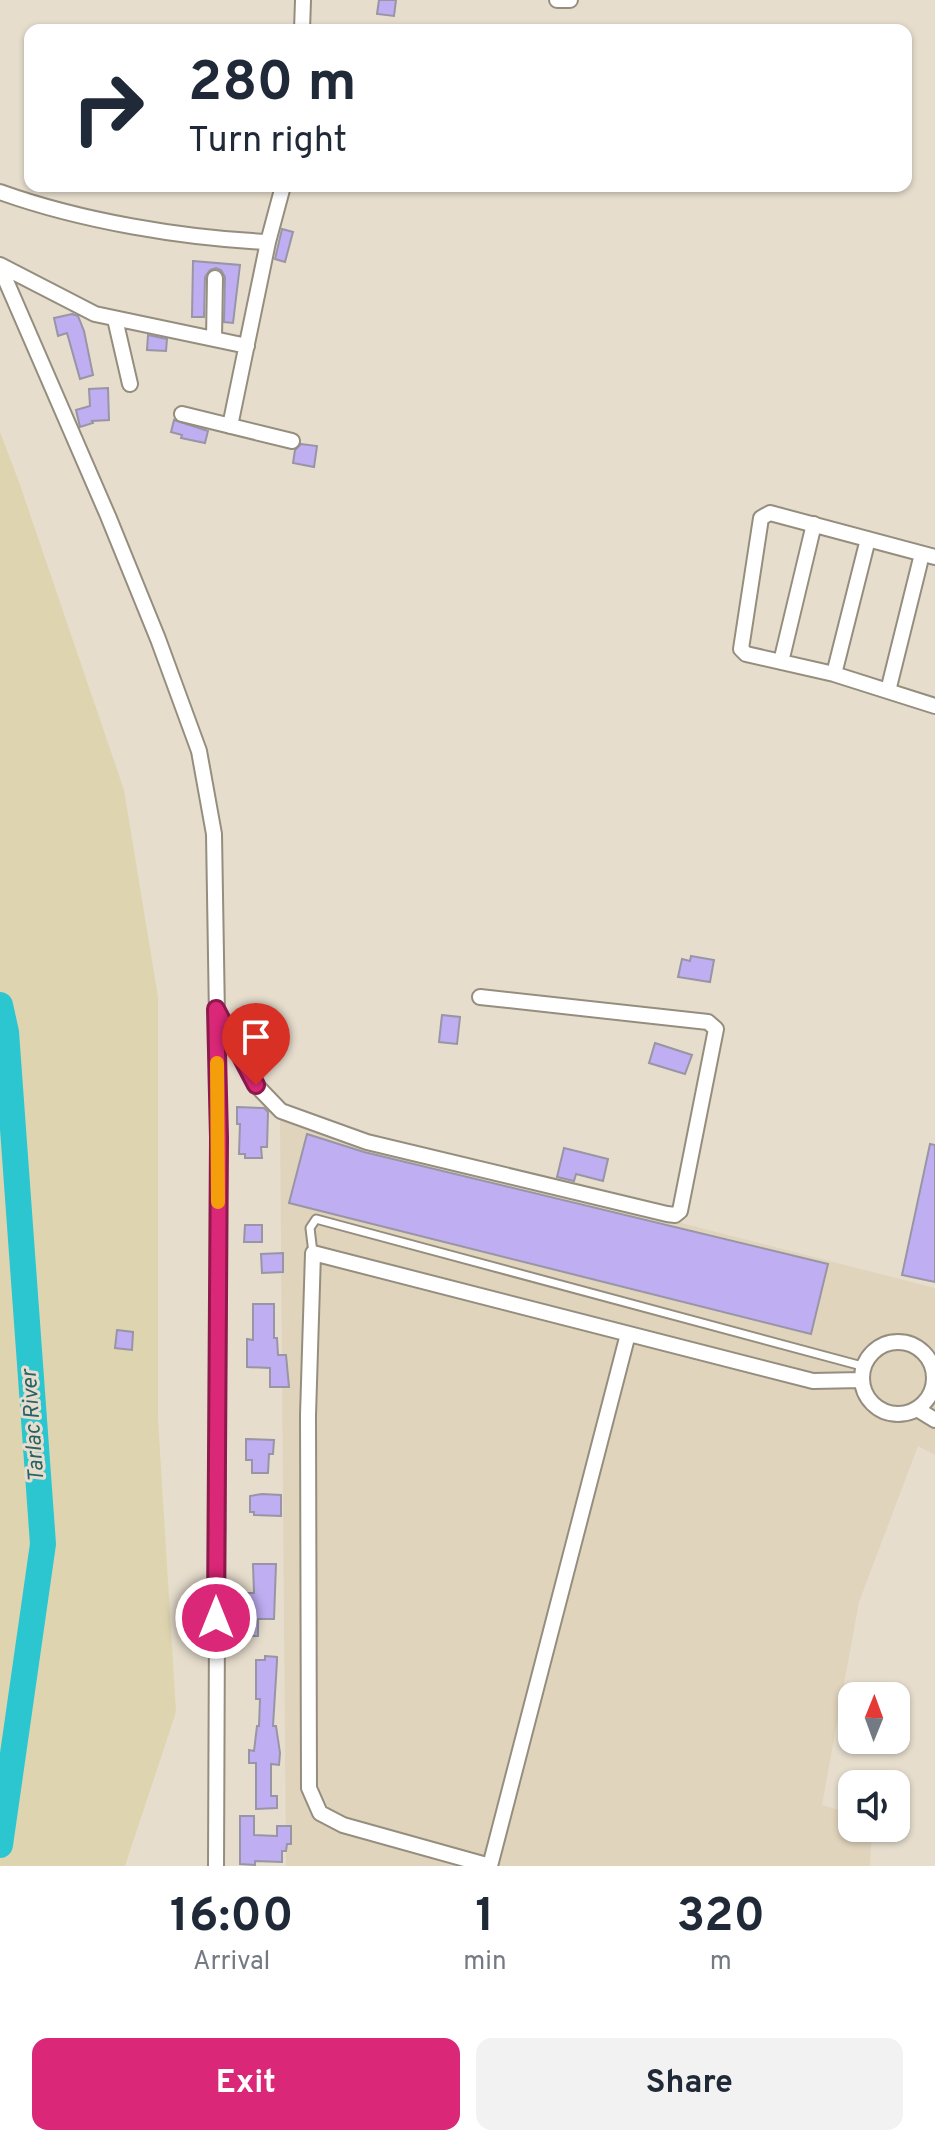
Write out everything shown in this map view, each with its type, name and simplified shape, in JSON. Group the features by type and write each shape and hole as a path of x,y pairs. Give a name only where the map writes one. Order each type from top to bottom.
{"street":[{"path":"302,24 303,0"},
{"path":"557,0 570,0"},
{"path":"0,192 41,207 207,239 268,242"},
{"path":"230,426 281,192"},
{"path":"0,266 86,310 115,319 247,346"},
{"path":"0,266 158,639 199,751 214,834 219,1138 216,1866"},
{"path":"214,339 215,278"},
{"path":"115,319 130,384"},
{"path":"182,414 292,441"},
{"path":"888,691 929,556 770,513 761,518 741,649 746,654 834,674 935,706"},
{"path":"781,662 814,524"},
{"path":"834,674 868,539"},
{"path":"216,1009 256,1085 281,1111 367,1142 521,1181 667,1214 675,1215 680,1211 716,1029 713,1025 480,997"},
{"path":"628,1334 490,1866 343,1825 320,1813 309,1788 308,1415 313,1253 813,1381 862,1373"},
{"path":"892,1341 912,1344 928,1356 935,1375 934,1386 931,1395 917,1409 899,1415 880,1410 866,1398 862,1373 874,1349 892,1341"},
{"path":"917,1409 935,1420"}],"lane":[{"path":"313,1253 310,1228 316,1219 862,1373"}],"shaded area":[{"path":"280,1120 935,1288 935,1455 918,1446 859,1602 844,1682 838,1682 838,1717 822,1805 838,1810 838,1842 871,1842 870,1866 286,1866"}],"sand":[{"path":"0,432 124,790 158,997 158,1419 176,1712 125,1866 0,1866"}],"building":[{"path":"379,0 396,0 394,16 377,14"},
{"path":"282,229 293,232 285,262 275,259"},
{"path":"193,261 240,265 233,323 224,322 225,277 216,268 205,277 204,317 192,317"},
{"path":"72,314 78,316 84,331 93,375 80,379 67,333 58,336 54,318"},
{"path":"148,335 167,339 166,351 147,350"},
{"path":"108,388 109,420 92,421 80,427 76,410 90,406 89,389"},
{"path":"174,420 208,431 205,443 181,438 182,435 171,432"},
{"path":"301,444 317,446 314,467 293,463 295,450"},
{"path":"691,956 714,960 710,982 678,977 682,959 690,961"},
{"path":"442,1015 460,1017 457,1044 439,1042"},
{"path":"655,1043 692,1055 685,1074 649,1063"},
{"path":"237,1107 264,1108 268,1112 267,1147 261,1147 262,1158 245,1158 245,1154 239,1154"},
{"path":"307,1134 364,1152 828,1264 811,1334 289,1203"},
{"path":"930,1144 935,1145 935,1282 902,1275"},
{"path":"564,1148 608,1159 603,1181 576,1174 574,1181 557,1177"},
{"path":"245,1225 262,1225 262,1242 244,1242"},
{"path":"283,1253 283,1272 262,1273 261,1254"},
{"path":"253,1304 274,1304 274,1338 277,1338 278,1355 286,1355 289,1387 270,1387 270,1368 247,1367 247,1339 253,1340"},
{"path":"117,1330 133,1332 132,1350 115,1348"},
{"path":"246,1439 274,1440 273,1454 269,1454 268,1473 252,1473 252,1460 246,1460"},
{"path":"281,1495 281,1516 254,1515 250,1512 250,1496"},
{"path":"253,1564 276,1564 274,1619 258,1619 258,1636 243,1636 241,1593 254,1593"},
{"path":"265,1656 277,1657 273,1726 276,1726 280,1753 279,1765 271,1764 271,1796 277,1796 277,1808 256,1809 256,1763 249,1763 249,1750 254,1751 259,1726 256,1660 265,1660"},
{"path":"240,1816 254,1816 254,1835 277,1836 277,1826 291,1826 291,1844 287,1844 286,1851 282,1851 282,1862 240,1864"}],"waterway":[{"name":"Tarlac River","path":"0,1005 6,1032 43,1544 0,1845"}],"slow traffic":[{"path":"217,1063 218,1202"}],"route":[{"path":"216,1618 219,1138 216,1009 256,1085"}]}
